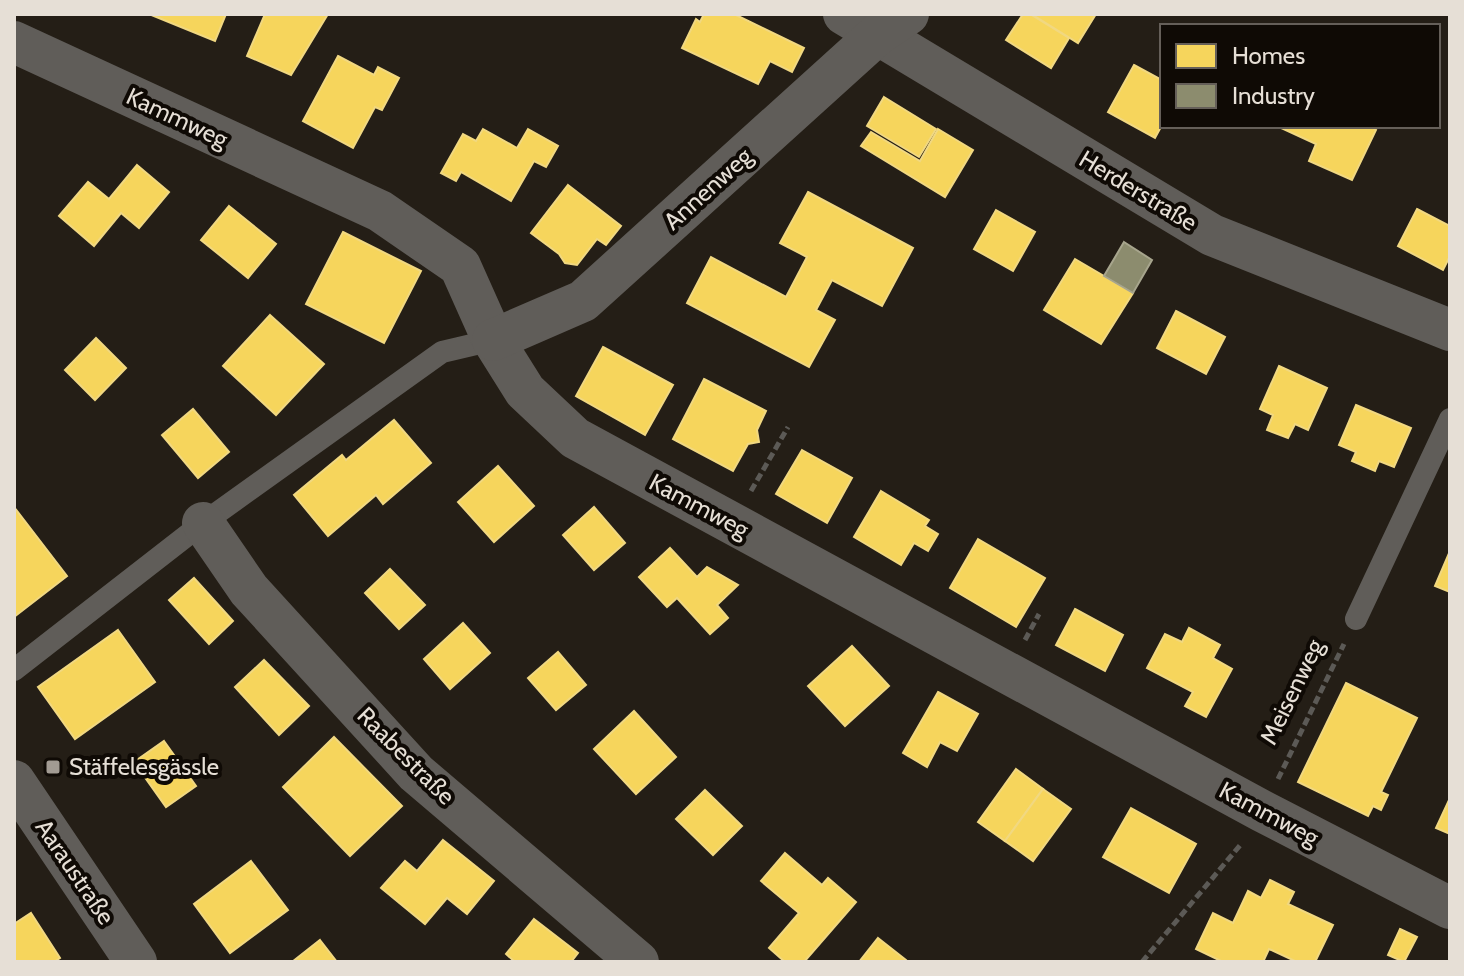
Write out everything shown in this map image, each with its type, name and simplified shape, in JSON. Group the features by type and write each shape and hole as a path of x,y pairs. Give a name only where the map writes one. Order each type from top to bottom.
{"street":[{"name":"Herderstraße","path":"877,21 1212,235 1450,330"},
{"name":"Annenweg","path":"493,340 583,301 877,21"},
{"name":"Kammweg","path":"14,42 380,211 460,266 493,340 525,391 575,438 1262,811 1450,908"},
{"name":"Raabestraße","path":"203,523 249,590 416,773 638,962"},
{"name":"Aaraustraße","path":"14,781 136,962"}],"lane":[{"path":"14,670 203,523 442,352 493,340"},
{"path":"1356,619 1450,419"}],"path":[{"path":"732,523 788,427"},
{"name":"Meisenweg","path":"1142,962 1254,829 1356,619"}],"building: Homes":[{"path":"149,14 226,14 215,41"},
{"path":"265,14 328,14 291,75 247,56"},
{"path":"704,14 734,14 804,48 792,72 770,61 758,84 682,48 696,19 700,22"},
{"path":"1023,14 1030,14 1069,38 1051,68 1006,40"},
{"path":"1034,14 1096,14 1078,43"},
{"path":"338,56 374,75 378,67 399,78 382,110 375,107 353,148 303,121"},
{"path":"1134,65 1160,79 1160,128 1155,138 1108,112"},
{"path":"884,97 936,129 919,157 867,126"},
{"path":"1281,128 1376,130 1352,180 1309,161 1316,144"},
{"path":"483,129 517,148 528,129 558,146 546,167 534,161 511,201 461,172 456,181 441,173 463,134 476,141"},
{"path":"938,129 973,150 945,197 861,146 871,132 920,161"},
{"path":"137,165 169,192 139,228 121,213 94,246 59,216 88,182 109,199"},
{"path":"568,185 621,226 606,245 597,239 577,265 565,263 559,254 531,233"},
{"path":"808,192 913,248 882,306 832,280 816,310 835,320 809,367 687,303 711,257 786,297 807,257 780,243"},
{"path":"229,206 276,244 248,278 201,240"},
{"path":"1417,209 1450,226 1450,256 1443,270 1398,246"},
{"path":"996,210 1035,232 1013,271 974,249"},
{"path":"343,232 421,271 384,343 306,304"},
{"path":"1075,259 1133,293 1101,344 1044,310"},
{"path":"1176,311 1225,337 1206,374 1157,348"},
{"path":"270,315 324,364 276,415 223,366"},
{"path":"96,338 126,368 95,400 65,370"},
{"path":"603,347 673,385 645,435 576,396"},
{"path":"1279,366 1327,388 1308,430 1295,424 1288,438 1267,430 1273,415 1260,409"},
{"path":"704,379 766,411 757,430 759,442 748,444 733,471 673,439"},
{"path":"1356,405 1411,428 1394,467 1379,461 1375,471 1352,461 1356,452 1339,445"},
{"path":"193,409 229,452 198,478 162,435"},
{"path":"394,420 431,463 383,504 376,495 328,536 294,495 342,455 346,460"},
{"path":"802,450 852,478 827,523 776,494"},
{"path":"498,466 534,506 494,542 458,502"},
{"path":"881,491 929,520 925,526 938,534 928,551 914,543 901,565 854,537"},
{"path":"14,507 67,576 14,617"},
{"path":"594,507 625,543 594,570 563,535"},
{"path":"978,539 1045,578 1016,627 950,588"},
{"path":"670,548 697,577 707,567 738,585 717,605 728,618 710,634 677,598 667,607 639,577"},
{"path":"1450,551 1450,592 1435,586"},
{"path":"390,569 425,605 399,629 365,593"},
{"path":"194,578 233,621 209,644 169,600"},
{"path":"1075,609 1123,635 1105,671 1056,645"},
{"path":"463,623 490,653 450,689 424,659"},
{"path":"1189,628 1220,645 1213,658 1232,669 1206,717 1185,706 1193,692 1147,668 1165,634 1182,642"},
{"path":"118,630 155,682 75,739 38,687"},
{"path":"852,646 889,686 845,726 808,686"},
{"path":"558,652 586,685 556,710 528,678"},
{"path":"264,660 309,706 279,735 235,687"},
{"path":"1346,683 1417,718 1381,792 1388,795 1381,810 1373,806 1368,816 1298,782"},
{"path":"938,692 978,714 957,751 940,742 927,767 903,753"},
{"path":"634,711 676,757 636,794 594,749"},
{"path":"334,737 402,806 350,856 283,787"},
{"path":"164,741 196,786 166,807 134,762"},
{"path":"1016,769 1043,789 1005,841 978,822"},
{"path":"1043,789 1071,809 1033,861 1005,841"},
{"path":"705,790 742,826 713,855 676,819"},
{"path":"1450,798 1450,834 1436,828"},
{"path":"1131,808 1196,844 1169,893 1103,857"},
{"path":"443,840 494,881 467,914 447,898 425,924 381,888 405,861 417,871"},
{"path":"785,853 822,885 828,878 856,902 804,962 785,962 769,948 799,913 761,881"},
{"path":"251,861 288,910 230,953 194,904"},
{"path":"1270,880 1294,892 1288,904 1333,925 1315,962 1297,962 1269,949 1263,962 1223,962 1196,949 1213,913 1233,923 1248,891 1261,898"},
{"path":"31,913 60,958 54,962 14,962 14,924"},
{"path":"534,919 578,953 571,962 515,962 506,954"},
{"path":"1400,929 1417,937 1404,962 1388,955"},
{"path":"878,938 906,960 905,962 859,962"},
{"path":"320,940 337,962 292,962"}],"building: Industry":[{"path":"1124,242 1152,260 1133,293 1104,276"}],"place":[{"name":"Stäffelesgässle","path":"53,767"}]}
